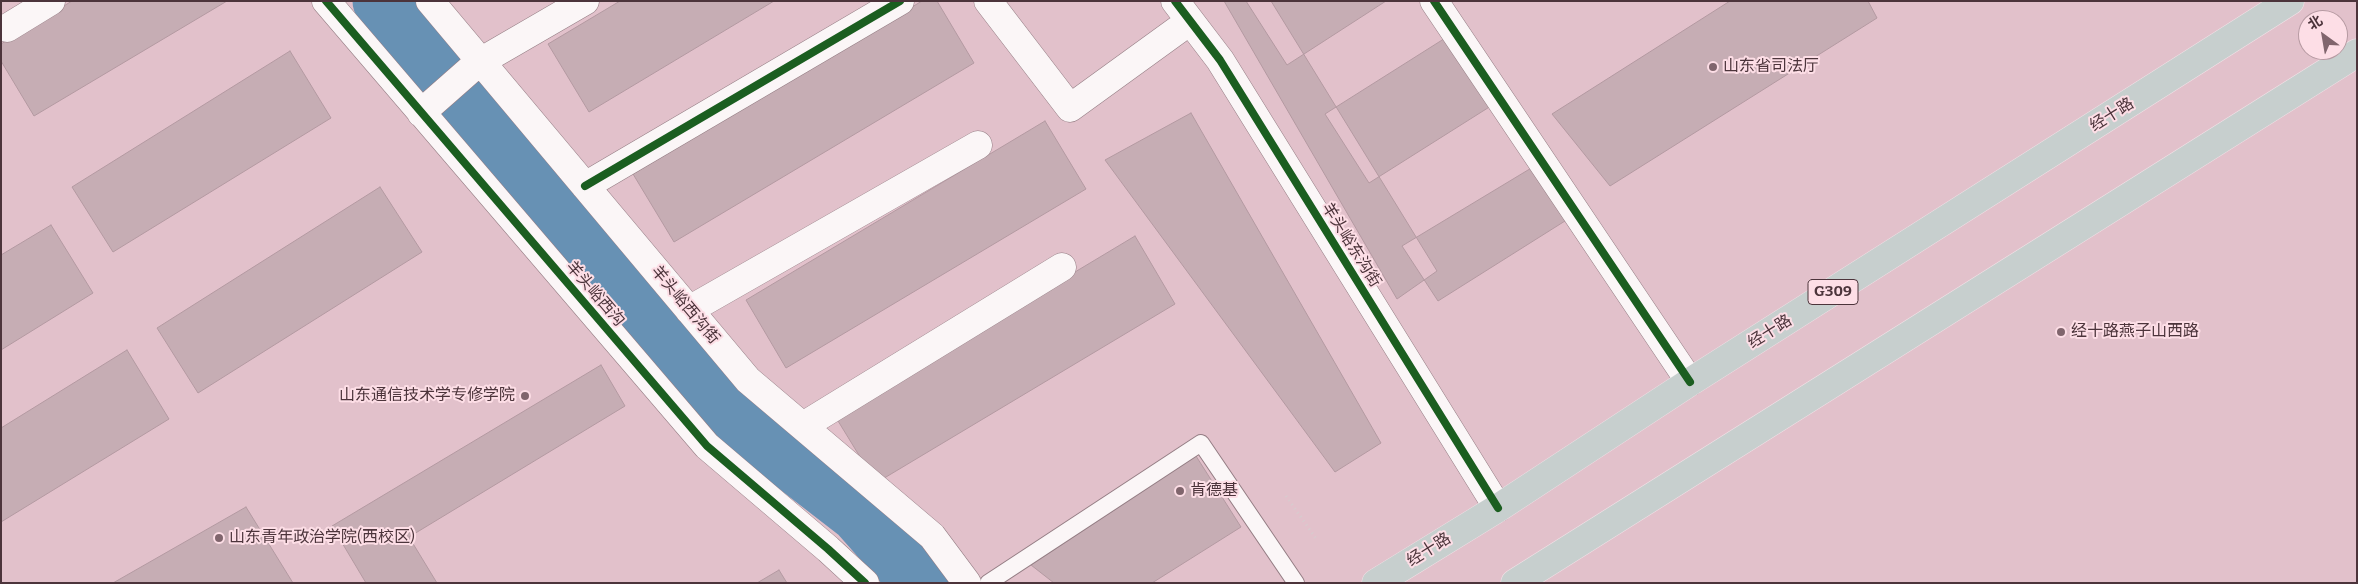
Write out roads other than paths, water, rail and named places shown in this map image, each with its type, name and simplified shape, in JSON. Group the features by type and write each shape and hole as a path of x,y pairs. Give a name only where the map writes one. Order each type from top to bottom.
{"highway":[{"name":"经十路","path":"1376,583 1498,508 1690,382 2290,1"},
{"path":"1515,583 2357,53"}],"street":[{"path":"7,28 51,1"},
{"name":"羊头峪西沟","path":"326,1 706,446 828,549 865,583"},
{"name":"羊头峪西沟街","path":"430,1 479,62 748,380 932,536 967,583"},
{"path":"422,112 479,62 585,1"},
{"path":"585,186 900,1"},
{"path":"988,1 1070,108 1183,11"},
{"path":"1434,1 1690,382"},
{"name":"羊头峪东沟街","path":"1183,11 1220,60 1498,508"},
{"path":"689,310 978,145"},
{"path":"803,426 1062,267"}],"lane":[{"path":"988,583 1201,443 1296,583"}],"waterway":[{"name":"羊头峪西沟","path":"383,1 609,264 731,413 859,512 922,583"}],"place":[{"name":"山东省司法厅","path":"1713,67"},
{"name":"经十路燕子山西路","path":"2061,332"},
{"name":"山东通信技术学专修学院","path":"525,396"},
{"name":"肯德基","path":"1180,491"},
{"name":"山东青年政治学院(西校区)","path":"219,538"}]}
